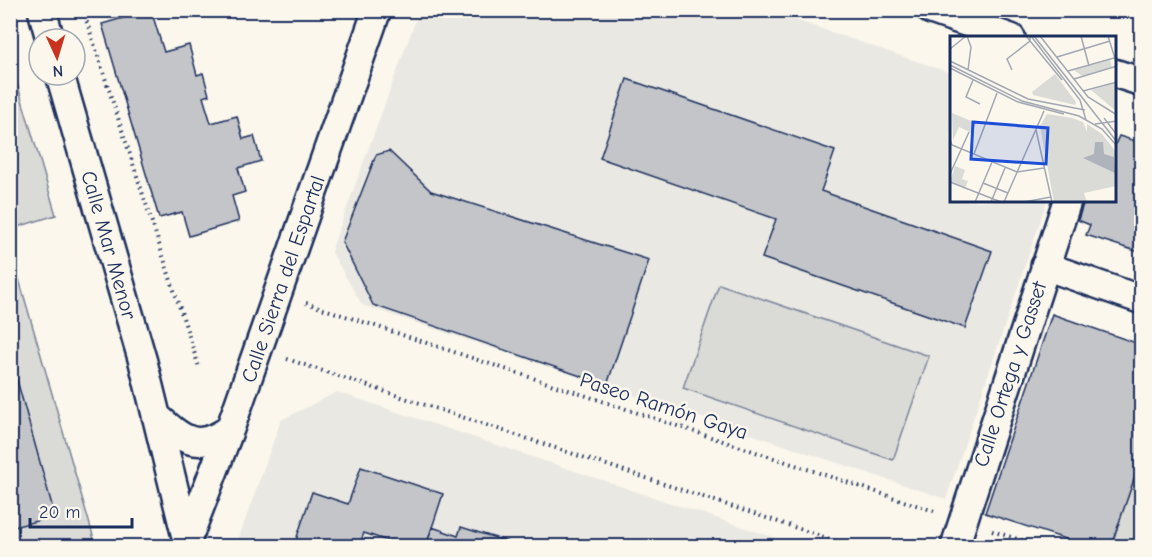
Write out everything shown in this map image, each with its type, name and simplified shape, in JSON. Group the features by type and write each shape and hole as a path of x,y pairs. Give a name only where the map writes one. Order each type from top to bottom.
{"street":[{"path":"42,10 47,27"},
{"name":"Calle Sierra del Espartal","path":"186,544 230,429 377,10"},
{"path":"931,10 1005,36"},
{"path":"1116,74 1142,82"},
{"name":"Calle Mar Menor","path":"63,87 156,416 186,544"},
{"name":"Calle Ortega y Gasset","path":"955,546 1067,202"},
{"path":"1045,266 1142,300"},
{"path":"156,416 185,440 206,441 218,438 230,429"}],"path":[{"path":"83,10 199,367"},
{"name":"Paseo Ramón Gaya","path":"278,294 1040,546"},
{"path":"258,350 851,546"}],"shaded area":[{"path":"419,11 769,11 950,73 950,202 1047,202 946,499 362,305 331,251"},
{"path":"10,59 56,215 11,229 10,229"},
{"path":"10,248 94,539 96,546 11,546"},
{"path":"719,284 929,356 893,460 683,388"},
{"path":"337,392 800,546 236,546 281,420"},
{"path":"1141,456 1141,546 1111,546"}],"building":[{"path":"151,10 164,52 189,45 197,75 203,73 209,95 203,97 211,123 237,116 243,139 254,136 261,161 238,168 245,192 232,196 239,221 189,236 182,212 159,218 102,24"},
{"path":"627,79 835,151 821,191 992,251 965,328 762,258 776,219 600,158"},
{"path":"1119,136 1142,143 1142,253 1086,235 1090,225 1078,220 1084,202 1116,202 1116,143"},
{"path":"389,151 431,191 649,260 607,385 373,305 342,242 376,155"},
{"path":"1052,314 1142,345 1142,456 1111,546 1087,546 985,513"},
{"path":"10,355 55,516 10,528"},
{"path":"361,467 443,494 426,546 403,546 364,533 359,546 294,546 312,492 348,504"},
{"path":"432,527 458,536 461,527 521,546 426,546"}]}
